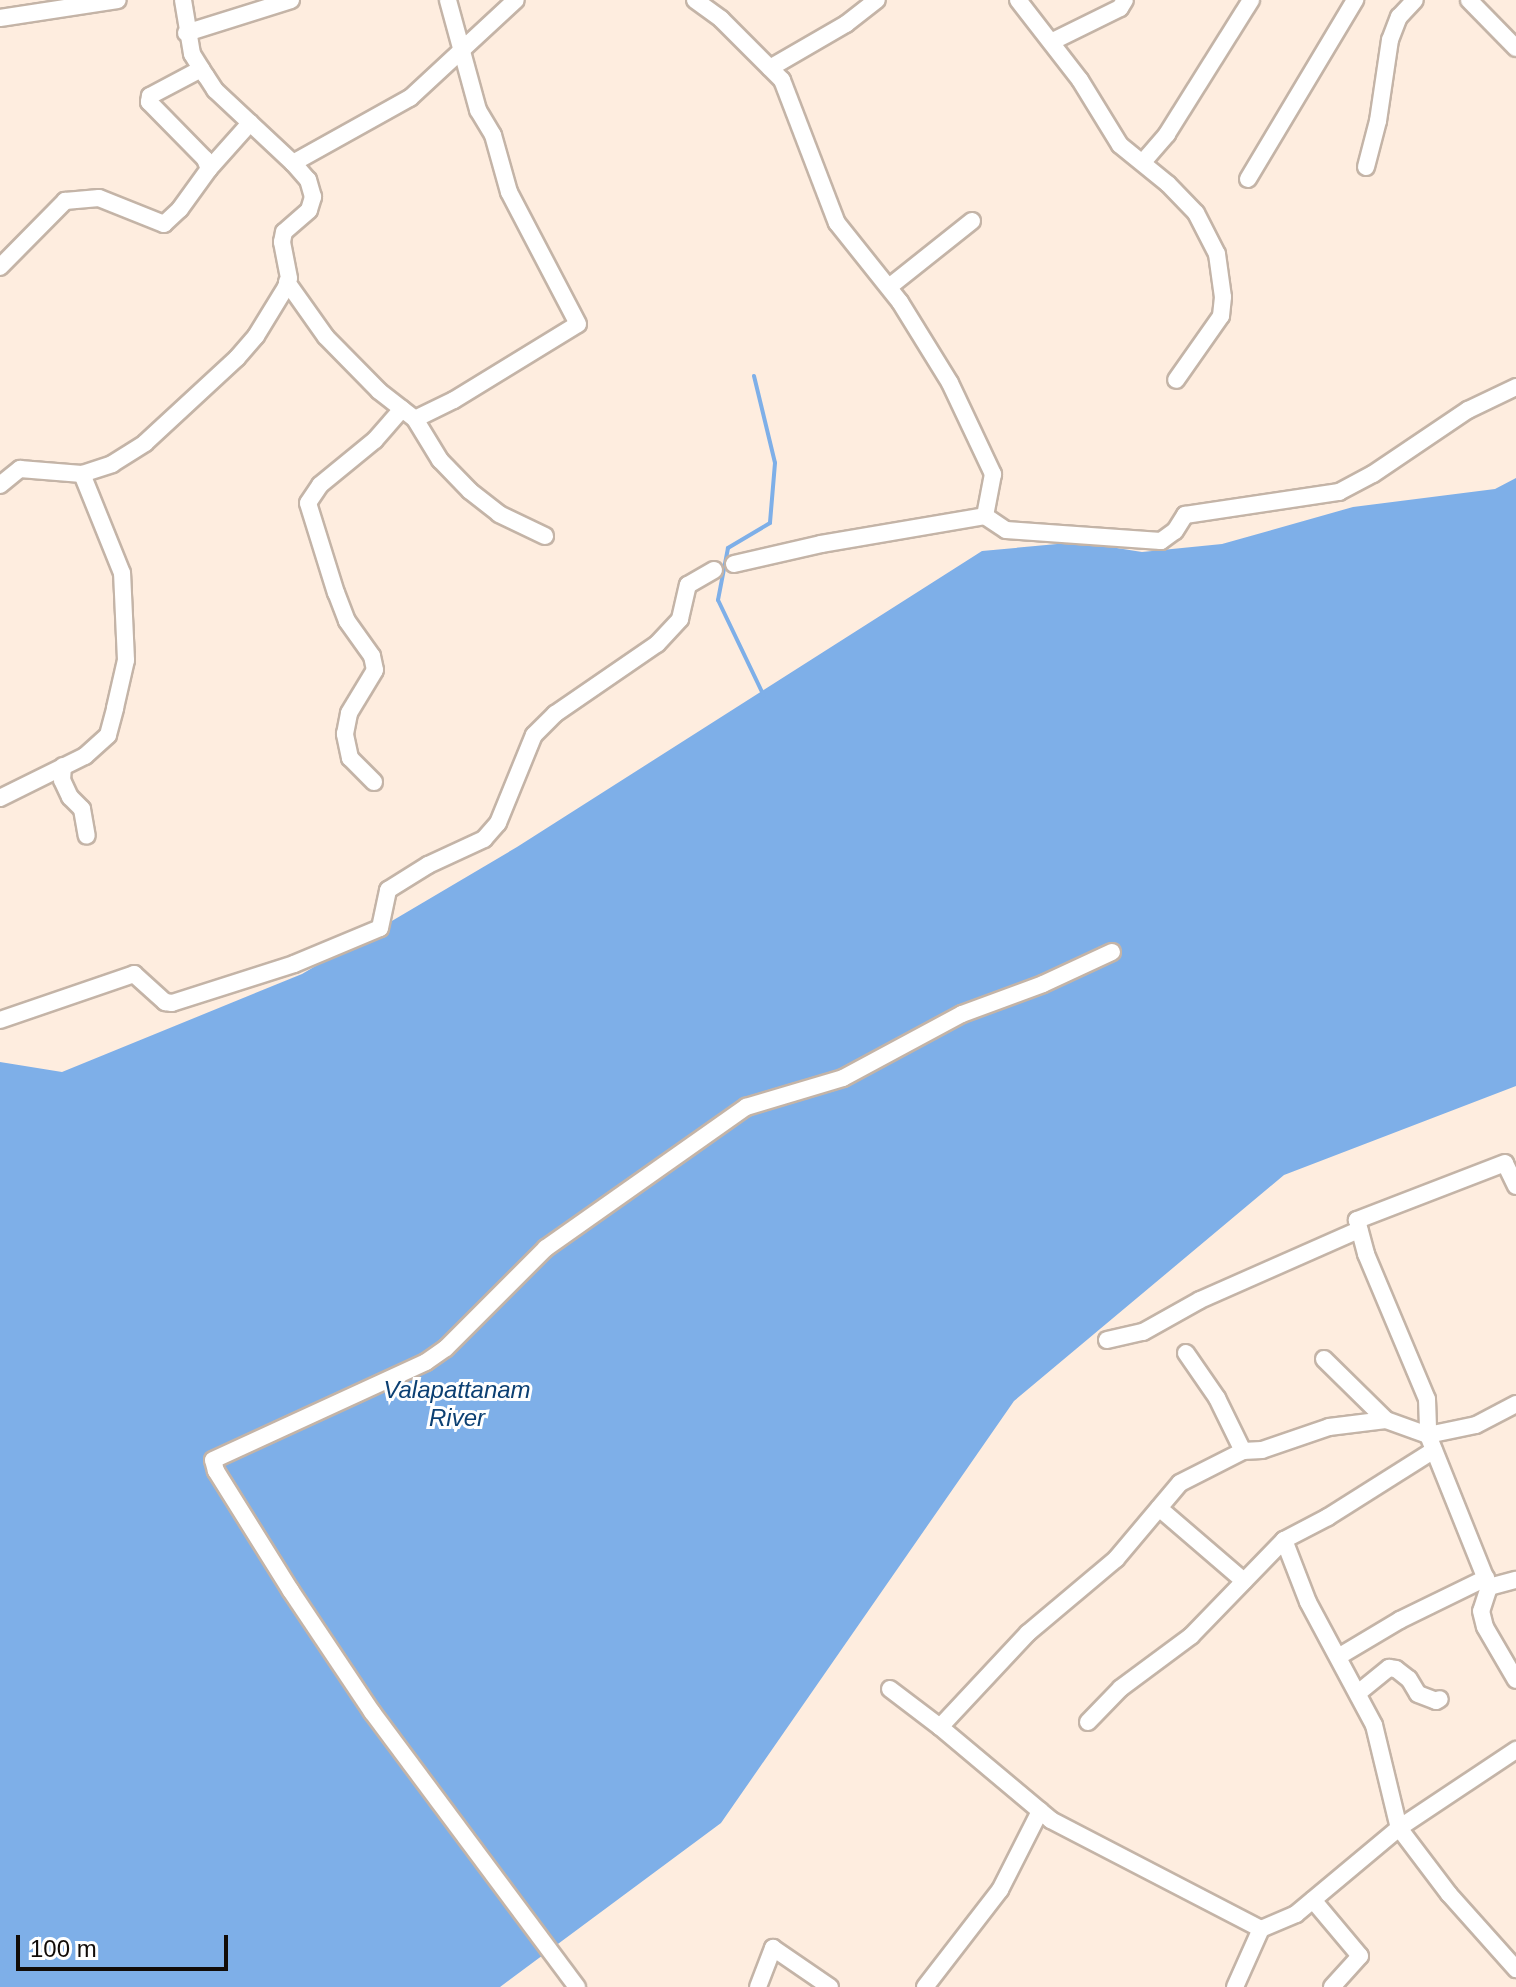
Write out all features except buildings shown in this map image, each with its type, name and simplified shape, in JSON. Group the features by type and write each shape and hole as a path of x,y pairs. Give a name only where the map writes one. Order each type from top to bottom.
{"street":[{"path":"0,18 29,6 118,0"},
{"path":"183,0 186,33 201,69 215,90 308,180 313,197 309,210 284,232 287,282 326,337 379,391 409,414 440,460 470,491 499,514 545,536"},
{"path":"186,33 291,0"},
{"path":"374,782 350,758 345,734 349,713 375,670 372,656 347,621 308,503 320,485 409,414 454,400 578,324 509,192 493,135 478,110 448,0"},
{"path":"293,163 410,98 516,0"},
{"path":"695,0 721,19 782,80 837,223 889,287 950,383 993,474 985,516"},
{"path":"770,68 846,24 877,0"},
{"path":"1018,0 1080,80 1120,145 1143,162 1196,213 1217,254 1223,297 1221,316 1176,380"},
{"path":"1051,42 1120,8 1125,0"},
{"path":"1143,162 1167,134 1251,0"},
{"path":"1248,179 1355,0"},
{"path":"1366,167 1378,121 1390,40 1399,17 1415,0"},
{"path":"1469,0 1516,48"},
{"path":"201,69 150,96 149,102 205,159 209,169"},
{"path":"0,267 65,201 99,198 164,224 250,123"},
{"path":"889,287 972,221"},
{"path":"0,485 20,469 82,474 112,464 145,443 237,358 256,336 287,282"},
{"path":"734,564 821,544 985,516 1006,530 1161,541 1175,531 1185,515 1270,505 1339,492 1373,474 1468,410 1516,387"},
{"path":"0,798 85,756 108,735 126,660 122,573 82,474"},
{"path":"0,1020 134,974 165,1002 172,1003 294,964 380,928 388,890 428,865 484,839 498,823 534,735 555,714 657,644 680,619 688,585 714,570"},
{"path":"63,766 62,780 70,797 82,809 87,836"},
{"path":"577,1987 372,1712 282,1578 216,1471 213,1460 426,1362 446,1348 546,1248 746,1107 843,1078 962,1014 1043,984 1112,952"},
{"path":"1516,1186 1505,1163 1357,1220 1427,1399 1431,1443 1488,1582 1483,1597 1482,1618 1516,1680"},
{"path":"1107,1340 1143,1332 1200,1300 1359,1230"},
{"path":"1186,1353 1217,1398 1243,1451"},
{"path":"1324,1359 1386,1420 1431,1443"},
{"path":"1088,1722 1121,1688 1191,1636 1284,1540 1328,1517 1431,1443 1476,1425 1516,1404"},
{"path":"940,1727 1028,1633 1116,1559 1180,1483 1243,1451 1262,1450 1329,1427 1386,1420"},
{"path":"1159,1508 1244,1581"},
{"path":"1284,1540 1308,1602 1374,1725 1399,1828 1449,1894 1516,1969"},
{"path":"1338,1657 1400,1620 1488,1582 1516,1580"},
{"path":"1358,1693 1389,1668 1396,1669 1409,1679 1418,1694 1436,1701 1440,1699"},
{"path":"890,1689 1040,1811 1261,1929 1282,1922 1399,1828 1516,1750"},
{"path":"925,1987 1000,1890 1040,1811"},
{"path":"1313,1900 1360,1956 1332,1987"},
{"path":"1235,1987 1261,1929"},
{"path":"758,1987 773,1948 830,1987"}],"water":[{"name":"Valapattanam River","path":"1516,478 1516,1086 1284,1175 1014,1401 721,1823 500,1987 0,1987 0,1062 62,1072 302,974 517,847 982,551 1079,542 1142,552 1222,544 1353,507 1495,489"}],"waterway":[{"path":"754,376 775,463 770,523 728,548 718,600 764,696"}]}
